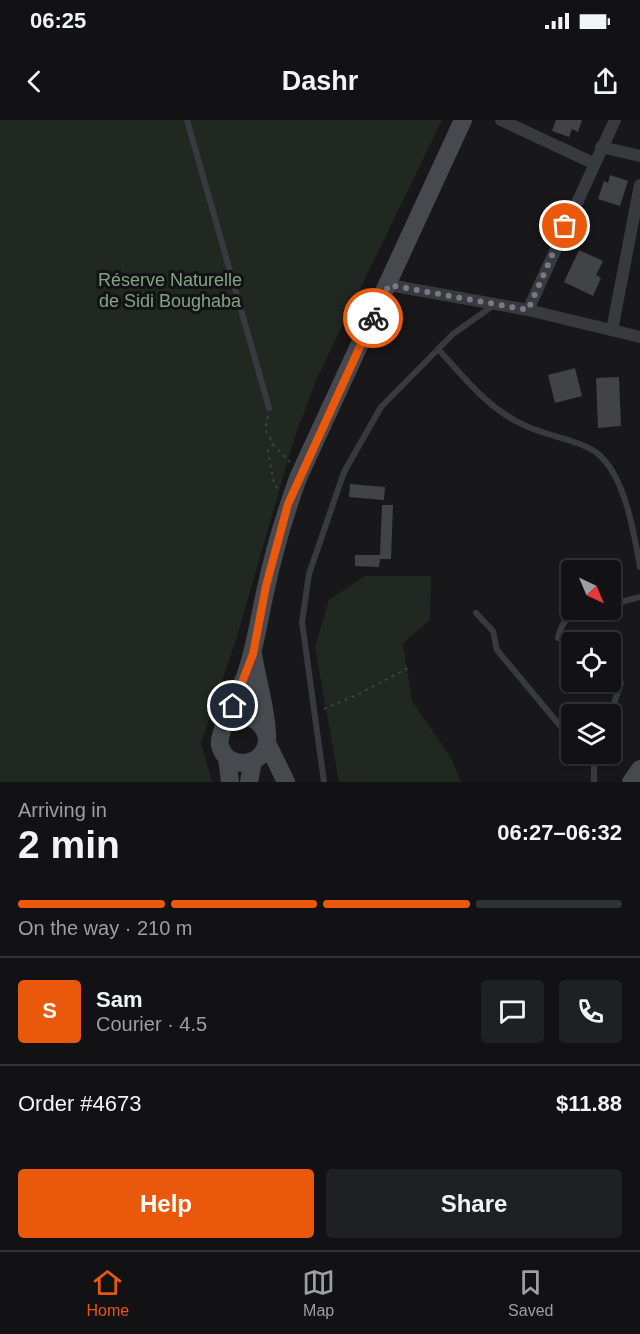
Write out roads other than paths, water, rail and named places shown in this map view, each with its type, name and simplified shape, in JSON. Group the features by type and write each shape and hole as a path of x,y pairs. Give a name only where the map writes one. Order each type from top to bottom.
{"street":[{"path":"253,654 267,741 265,750 254,760 241,764 227,758 222,752 219,736 227,722 253,654 266,586 288,504 462,120"},
{"path":"501,120 593,163"},
{"path":"528,310 593,163 615,120"},
{"path":"602,147 640,156"},
{"path":"612,330 640,185"},
{"path":"389,285 528,310 640,337"},
{"path":"227,722 242,716 251,717 263,727 286,782"},
{"path":"227,758 230,782"},
{"path":"249,782 254,760"},
{"path":"254,760 279,782"},
{"path":"631,782 640,769"}],"lane":[{"path":"187,120 269,408"},
{"path":"324,782 302,622 309,574 344,472 381,407 453,333 495,304"},
{"path":"438,349 492,406 523,425 591,449 612,471 630,515 640,567"},
{"path":"621,602 640,597"},
{"path":"476,613 493,631 497,650 561,727"},
{"path":"558,638 561,626 566,620"},
{"path":"594,764 594,782"}],"park label":[{"name":"Réserve Naturelle de Sidi Boughaba","path":"170,290"}]}
